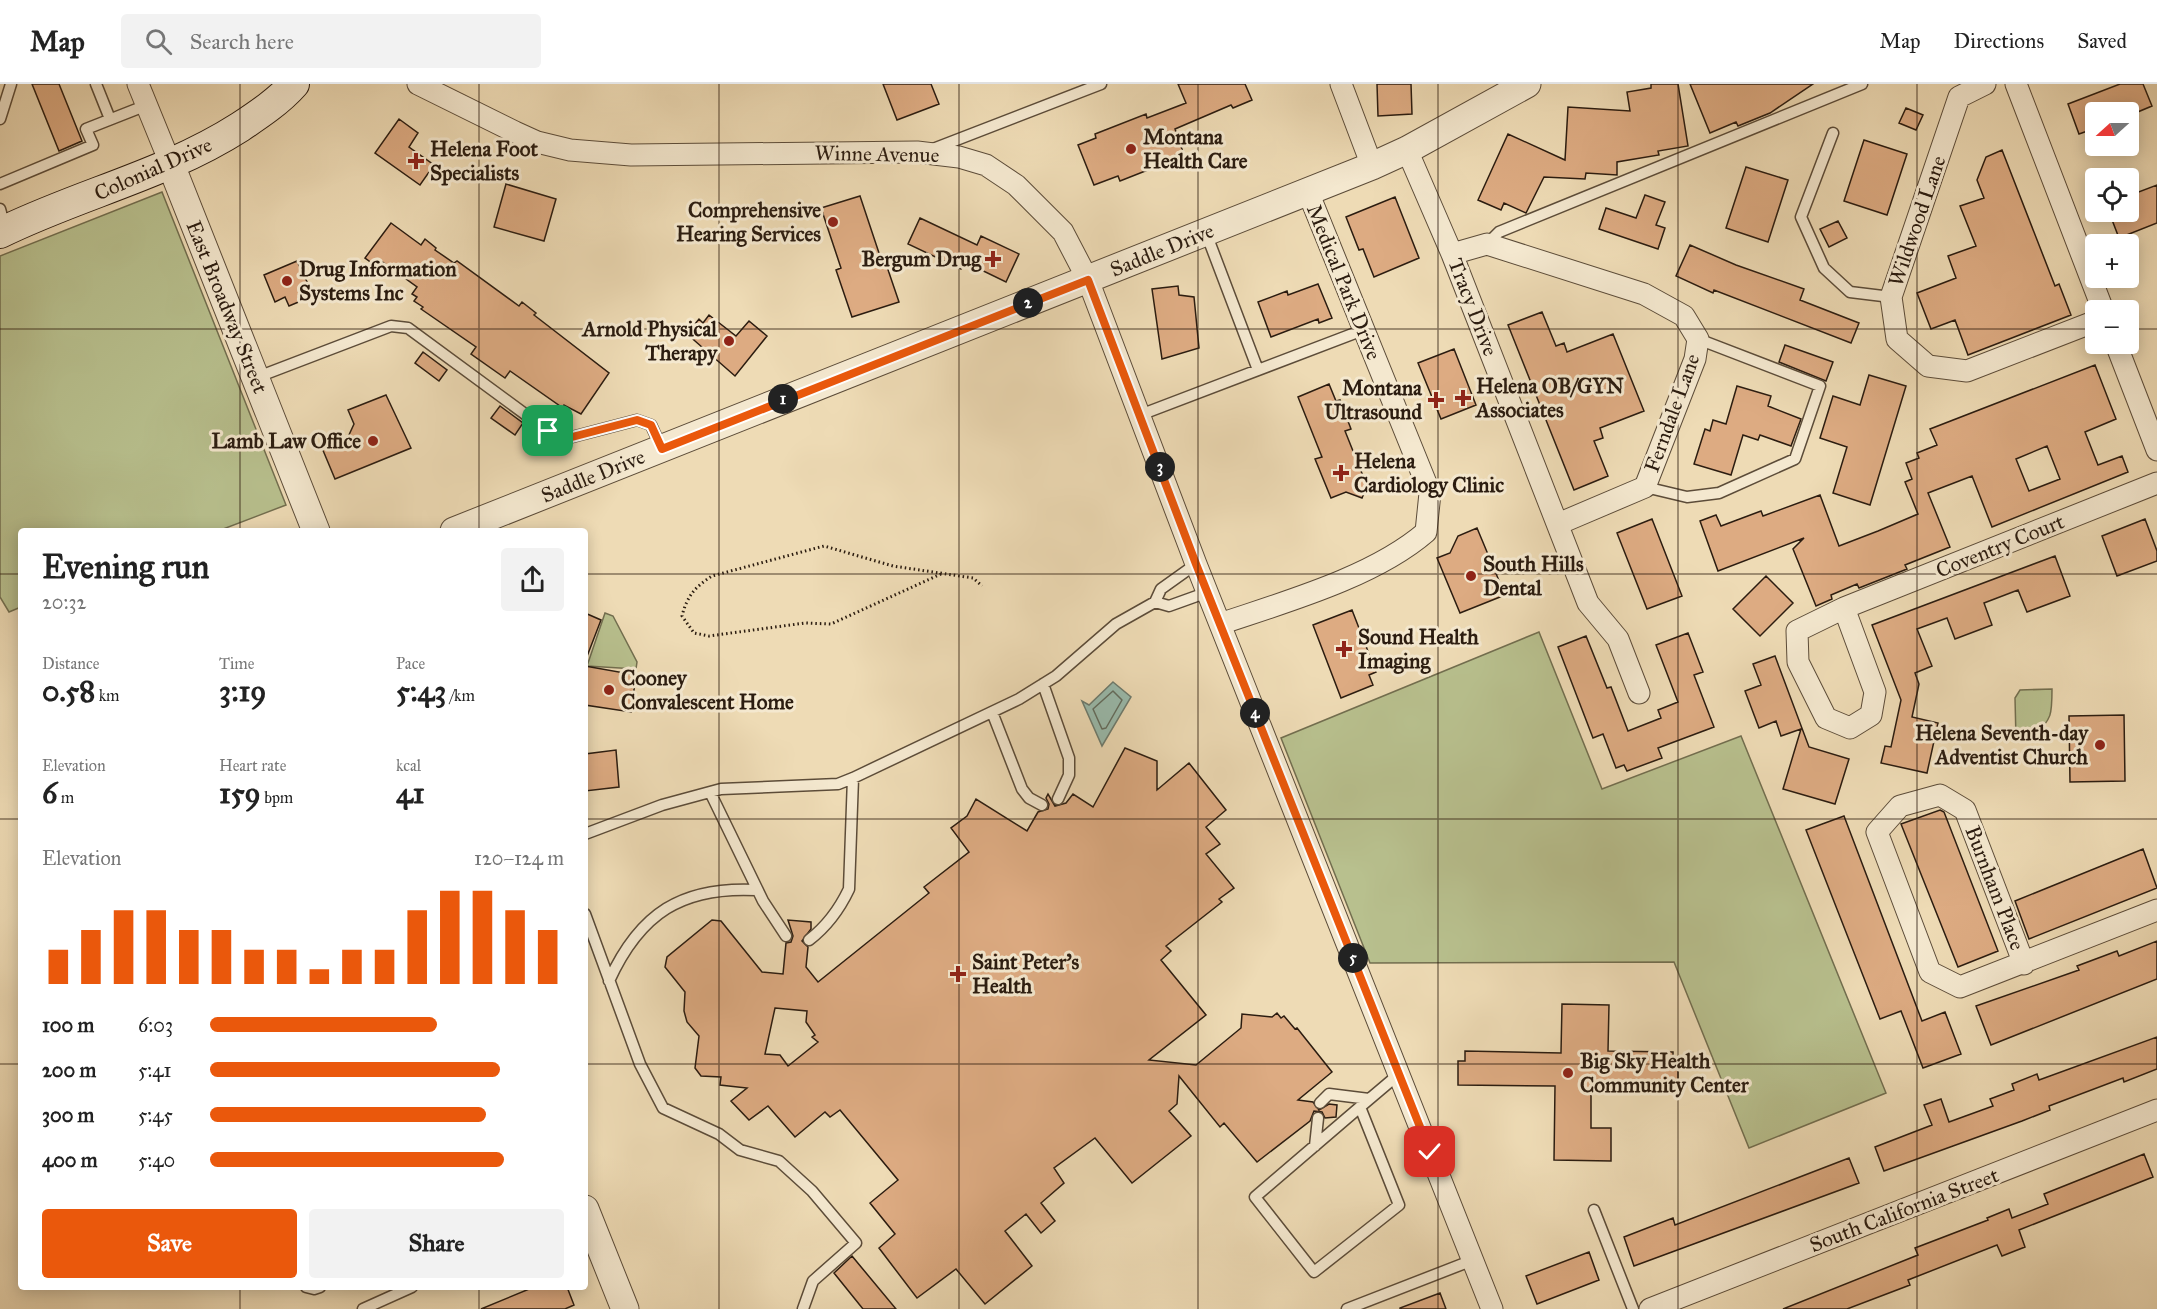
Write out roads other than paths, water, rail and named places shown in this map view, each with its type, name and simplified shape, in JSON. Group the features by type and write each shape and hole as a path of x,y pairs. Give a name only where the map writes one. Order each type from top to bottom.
{"main road":[{"name":"Colonial Drive","path":"2,224 171,165 219,140 254,118 294,84"}],"street":[{"name":"East Broadway Street","path":"138,84 315,528"},
{"name":"Winne Avenue","path":"418,84 537,142 570,150 631,155 925,153 959,157 986,165 1016,185 1063,232 1088,280 1196,564 1492,1309"},
{"path":"1341,84 1372,166"},
{"name":"Saddle Drive","path":"462,528 1372,166 1407,150 1527,84"},
{"name":"Wildwood Lane","path":"1985,84 1959,97 1891,297 1897,339 1928,366 1966,371 2085,325"},
{"path":"2016,84 2099,300"},
{"name":"Tracy Drive","path":"1407,150 1452,254 1588,603 1618,639 1639,693"},
{"name":"Medical Park Drive","path":"1220,624 1371,568 1408,548 1426,532 1430,493 1308,192"},
{"path":"1452,254 1487,244"},
{"name":"Ferndale Lane","path":"1487,244 1644,294 1684,316 1698,339 1695,359 1645,487 1558,524"},
{"path":"2120,354 2153,428 2157,450"},
{"name":"Coventry Court","path":"1844,608 1875,692 1870,715 1850,728 1826,718 1798,662 1797,631 1844,608 2157,483"},
{"name":"Burnham Place","path":"2024,964 1965,810 1940,795 1900,806 1877,832 1930,972 1960,987 2024,964 2157,910"},
{"name":"South California Street","path":"1650,1309 2157,1110"},
{"path":"588,1221 625,1309"}],"lane":[{"path":"0,119 11,84"},
{"path":"96,84 110,119"},
{"path":"925,153 1101,84"},
{"path":"1487,244 1499,232 1862,84"},
{"path":"0,184 93,145 86,129 147,105"},
{"path":"1833,133 1801,217 1824,268 1850,292 1891,297"},
{"path":"1206,233 1258,370"},
{"path":"255,378 391,326 408,328 548,431 572,437 637,420 651,425 662,449"},
{"path":"1140,414 1363,330"},
{"path":"1645,487 1687,497 1719,493 1795,459 1820,386 1698,339"},
{"path":"588,833 657,807 710,792 752,787 838,784 853,778 992,712 1044,684 1116,624 1155,602 1161,589 1196,564"},
{"path":"1155,602 1169,606 1208,592"},
{"path":"1044,684 1070,758 1069,776 1058,799"},
{"path":"992,712 1022,789 1029,798 1042,805"},
{"path":"809,940 825,926 849,889 853,778"},
{"path":"710,792 758,890 786,936"},
{"path":"609,981 620,957 657,912 692,896 716,890 758,890"},
{"path":"588,922 640,1064 663,1108 719,1134 740,1150 780,1161 812,1191 856,1243 813,1281 803,1309"},
{"path":"1360,1107 1399,1205 1314,1272 1255,1197 1360,1107 1399,1074"},
{"path":"1320,1103 1329,1094 1370,1099"},
{"path":"1315,1146 1318,1118"},
{"path":"1594,1210 1632,1309"},
{"path":"1347,1309 1473,1260"},
{"path":"363,1309 405,1290"}],"water":[{"path":"1113,682 1131,697 1102,746 1082,701 1089,705"}],"place":[{"name":"Montana Health Care","path":"1131,149"},
{"name":"Helena Foot Specialists","path":"416,161"},
{"name":"Comprehensive Hearing Services","path":"833,222"},
{"name":"Bergum Drug","path":"993,259"},
{"name":"Drug Information Systems Inc","path":"287,281"},
{"name":"Arnold Physical Therapy","path":"729,341"},
{"name":"Helena OB/GYN Associates","path":"1463,398"},
{"name":"Montana Ultrasound","path":"1436,400"},
{"name":"Lamb Law Office","path":"373,441"},
{"name":"Helena Cardiology Clinic","path":"1341,473"},
{"name":"South Hills Dental","path":"1471,576"},
{"name":"Sound Health Imaging","path":"1344,649"},
{"name":"Cooney Convalescent Home","path":"609,690"},
{"name":"Helena Seventh-day Adventist Church","path":"2100,745"},
{"name":"Saint Peter's Health","path":"958,974"},
{"name":"Big Sky Health Community Center","path":"1568,1073"}]}
